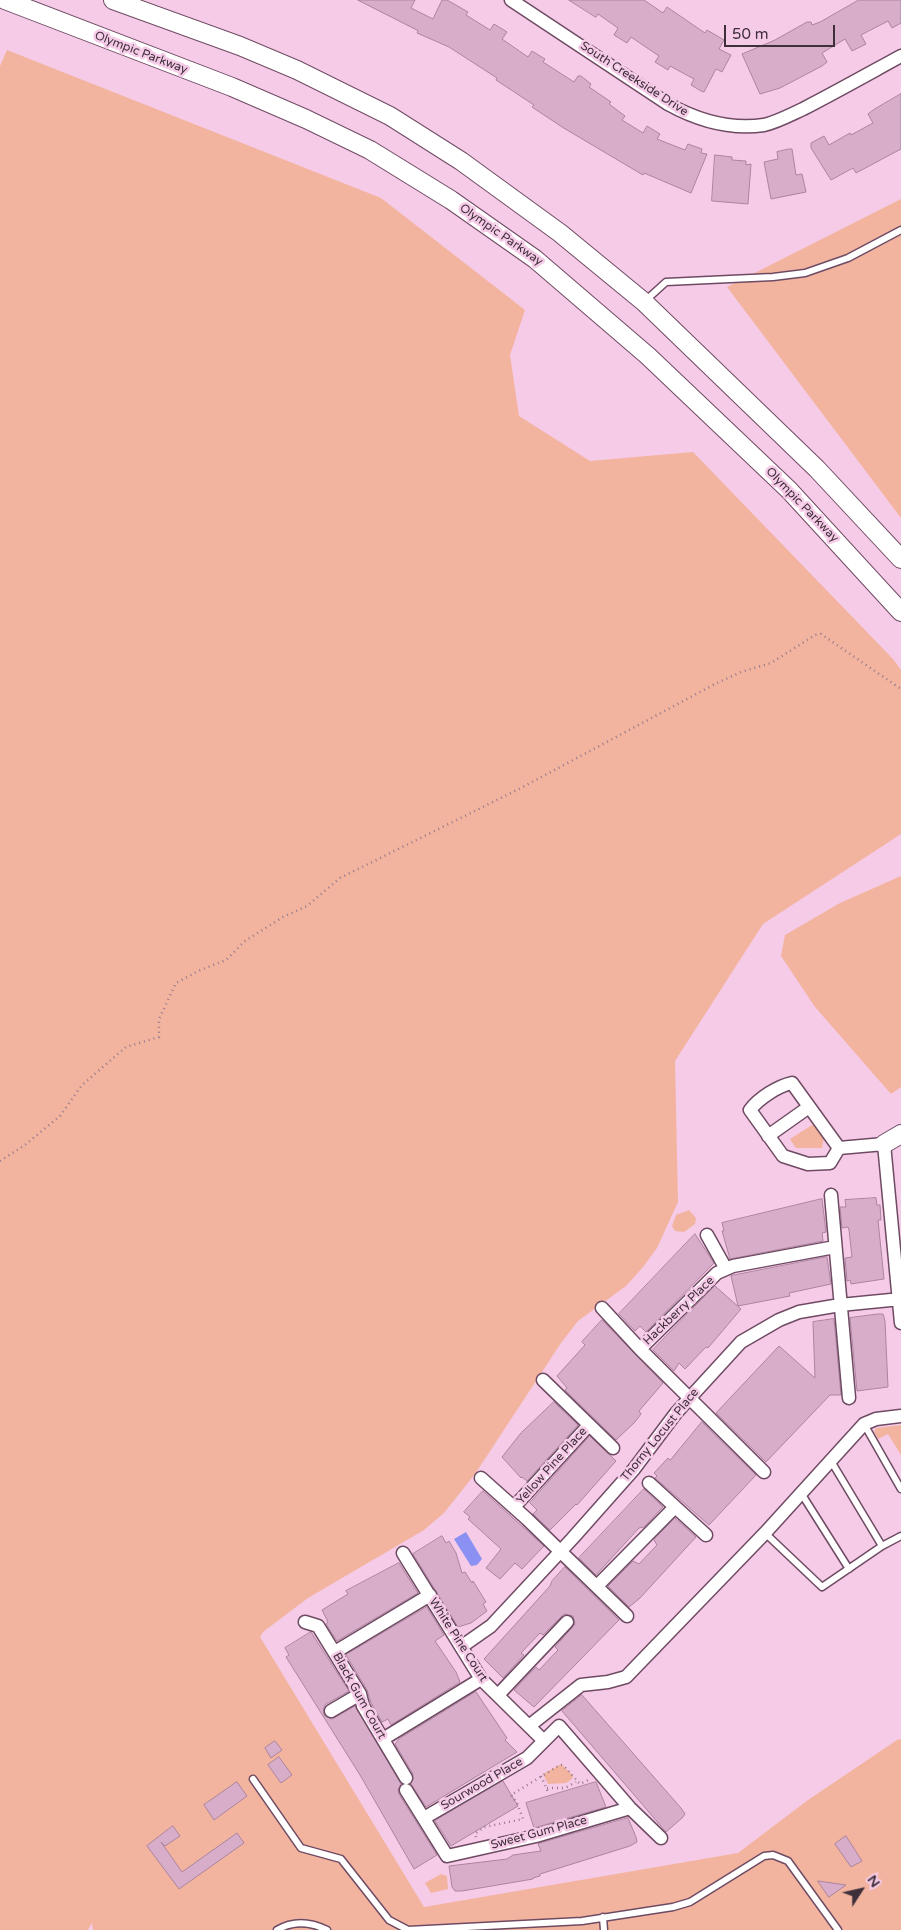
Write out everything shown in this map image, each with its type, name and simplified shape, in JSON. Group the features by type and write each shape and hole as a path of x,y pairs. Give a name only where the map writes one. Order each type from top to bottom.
{"main road":[{"name":"Olympic Parkway","path":"5,0 232,87 306,119 370,150 535,258 648,356 789,490 901,612"},
{"path":"113,0 297,70 390,116 461,161 560,233 644,302 817,469 901,559"},
{"path":"884,1144 901,1134"}],"street":[{"name":"South Creekside Drive","path":"511,0 668,104 690,116 708,122 743,126 765,124 790,116 901,56"},
{"path":"792,1083 838,1148 830,1163 808,1164 783,1156 750,1110 754,1104 783,1085 792,1083"},
{"path":"768,1136 809,1107"},
{"path":"838,1148 884,1144 901,1323"},
{"path":"831,1195 849,1398"},
{"path":"707,1234 726,1269"},
{"name":"Hackberry Place","path":"640,1349 717,1273 733,1266 836,1247"},
{"name":"Thorny Locust Place","path":"461,1647 491,1626 561,1551 634,1469 689,1398 741,1342 779,1320 799,1312 840,1305 900,1300"},
{"path":"602,1308 640,1349 764,1472"},
{"path":"543,1380 613,1448"},
{"path":"528,1726 581,1684 608,1682 626,1677 765,1533 864,1424 876,1419 901,1416"},
{"name":"Yellow Pine Place","path":"514,1507 589,1425"},
{"path":"481,1478 561,1551 627,1616"},
{"path":"649,1483 706,1535"},
{"path":"597,1586 675,1507"},
{"name":"White Pine Court","path":"404,1554 480,1680 498,1695 543,1740"},
{"path":"335,1652 430,1595"},
{"name":"Black Gum Court","path":"305,1622 318,1626 335,1652 360,1694 363,1706 383,1739 424,1818 447,1856"},
{"path":"498,1695 568,1622"},
{"path":"383,1739 480,1680"},
{"path":"331,1711 360,1694"},
{"name":"Sourwood Place","path":"424,1818 527,1758 559,1726 630,1808"},
{"path":"630,1808 661,1838"},
{"name":"Sweet Gum Place","path":"447,1856 536,1836 630,1808"}],"lane":[{"path":"644,302 666,282 805,274 848,258 901,230"},
{"path":"864,1424 901,1489"},
{"path":"831,1461 882,1546"},
{"path":"800,1493 849,1569"},
{"path":"765,1533 822,1587 882,1546 901,1536"},
{"path":"253,1779 301,1848 341,1859 389,1920 408,1930 582,1921 652,1911 690,1902 764,1856 773,1855 788,1861 838,1930"},
{"path":"603,1917 604,1930"},
{"path":"277,1930 284,1926 302,1922 327,1930"}],"path":[{"path":"0,1161 25,1145 60,1116 82,1085 126,1047 159,1037 158,1019 176,983 198,970 226,960 245,942 283,917 307,906 340,878 519,789 716,684 741,672 772,662 815,635 821,634 901,689"},
{"path":"477,1842 475,1834 484,1828 523,1819 517,1803 511,1794 541,1776 563,1765 576,1782 580,1784 592,1779"},
{"path":"541,1776 548,1792"},
{"path":"547,1788 565,1788 576,1782"}],"shaded area":[{"path":"7,50 381,198 525,310 510,355 519,416 590,461 693,452 893,659 901,670 901,834 763,924 675,1061 678,1202 657,1248 626,1286 578,1321 561,1343 475,1474 444,1513 424,1530 308,1598 263,1632 260,1637 424,1907 738,1853 808,1800 901,1739 901,1930 93,1930 92,1923 88,1930 0,1930 0,66"},
{"path":"901,199 901,518 727,287"},
{"path":"901,876 901,1087 891,1094 815,1007 781,956 785,935 840,903"},
{"path":"815,1125 824,1138 822,1148 796,1148 790,1139"},
{"path":"689,1210 696,1218 695,1224 684,1232 675,1231 672,1226 676,1215"},
{"path":"901,1425 901,1455 888,1434 878,1439 874,1432 876,1428"},
{"path":"561,1764 573,1775 572,1779 566,1783 548,1784 543,1774"},
{"path":"441,1874 447,1876 448,1889 431,1893 425,1883"}],"water":[{"path":"466,1532 482,1559 477,1565 471,1566 454,1539"}],"building":[{"path":"358,0 415,0 411,8 433,19 442,0 447,0 468,12 466,15 490,30 494,24 507,32 502,39 528,57 532,51 545,59 543,62 574,82 578,76 581,76 591,84 589,87 611,102 609,104 625,116 622,120 643,133 647,126 660,134 657,139 685,150 688,144 702,149 701,153 707,154 691,193 644,173 643,175 562,127 532,107 534,105 496,80 497,78 449,47 417,33 418,31"},
{"path":"569,0 644,0 663,13 667,7 705,33 707,30 724,40 719,49 731,55 722,72 716,69 704,92 701,91 691,85 694,79 670,66 668,70 655,62 659,56 631,37 627,43 614,35 618,28 598,14 596,17"},
{"path":"859,0 901,0 901,23 892,28 888,21 861,35 866,44 852,51 845,39 822,53 827,62 822,66 780,88 760,94 742,54 775,40 807,22 811,22 812,25 820,22"},
{"path":"901,94 901,149 856,173 853,168 831,180 811,148 811,143 824,136 829,145 850,133 851,135 873,123 868,114"},
{"path":"792,149 796,175 802,174 806,192 771,199 764,162 778,159 777,152"},
{"path":"715,155 732,157 732,160 746,161 746,165 751,164 748,204 712,201"},
{"path":"876,1198 877,1205 880,1205 881,1220 878,1220 884,1279 851,1284 850,1280 847,1281 845,1258 852,1257 849,1230 848,1227 842,1228 840,1207 846,1207 845,1200"},
{"path":"822,1199 826,1232 822,1233 823,1241 730,1259 722,1231 724,1231 722,1223"},
{"path":"695,1234 714,1263 646,1332 640,1326 635,1331 619,1314"},
{"path":"827,1257 831,1284 789,1293 790,1296 738,1306 731,1276"},
{"path":"715,1286 741,1309 708,1348 706,1347 685,1369 679,1363 674,1371 653,1350"},
{"path":"883,1314 885,1321 888,1387 857,1391 850,1318"},
{"path":"834,1319 841,1395 830,1395 766,1462 716,1413 779,1346 815,1378 813,1322"},
{"path":"602,1320 663,1383 639,1411 641,1414 635,1422 616,1440 565,1390 567,1388 557,1376 585,1345 582,1342"},
{"path":"554,1402 578,1425 527,1481 521,1478 502,1457 521,1433"},
{"path":"702,1422 756,1475 709,1525 655,1478 657,1476 654,1473 668,1458 670,1460"},
{"path":"590,1436 616,1461 577,1505 550,1530 533,1514 537,1510 530,1503"},
{"path":"644,1489 663,1507 644,1527 639,1528 596,1575 579,1558"},
{"path":"483,1491 544,1546 522,1569 515,1563 500,1579 486,1568 501,1549 468,1519 470,1517 464,1512"},
{"path":"675,1518 696,1537 640,1598 629,1607 608,1586 633,1561 639,1564 657,1545 654,1540"},
{"path":"442,1536 446,1543 449,1541 456,1553 462,1573 465,1572 472,1583 473,1581 486,1602 483,1604 487,1611 471,1623 458,1627 413,1554"},
{"path":"399,1563 418,1593 337,1641 326,1624 328,1622 322,1610 348,1594 346,1591"},
{"path":"565,1567 619,1620 534,1707 514,1690 536,1667 539,1670 558,1650 555,1647 575,1624 573,1616 564,1614 543,1635 540,1633 521,1653 524,1655 503,1678 484,1659"},
{"path":"427,1607 444,1635 435,1641 456,1672 460,1682 391,1725 388,1719 382,1722 371,1703 367,1690 346,1655"},
{"path":"311,1632 349,1691 326,1704 324,1715 332,1719 355,1706 401,1784 398,1790 399,1794 437,1855 414,1869 360,1775 286,1657 289,1655 285,1648"},
{"path":"476,1692 507,1738 505,1740 517,1752 426,1807 411,1784 413,1774 395,1744 399,1739"},
{"path":"582,1695 685,1814 666,1832 562,1711"},
{"path":"275,1741 282,1750 271,1758 265,1748"},
{"path":"279,1757 292,1775 281,1783 268,1765"},
{"path":"503,1781 518,1806 451,1846 435,1821"},
{"path":"237,1782 247,1796 214,1820 204,1805"},
{"path":"596,1782 606,1807 534,1828 526,1803"},
{"path":"628,1818 637,1842 630,1846 540,1874 540,1876 533,1879 462,1891 455,1891 452,1887 449,1866 507,1859 513,1855 541,1851 538,1844"},
{"path":"173,1826 180,1836 165,1846 161,1842 182,1872 237,1833 244,1843 179,1889 147,1846"},
{"path":"846,1836 862,1861 851,1867 835,1844"},
{"path":"818,1881 846,1885 829,1897"}]}
